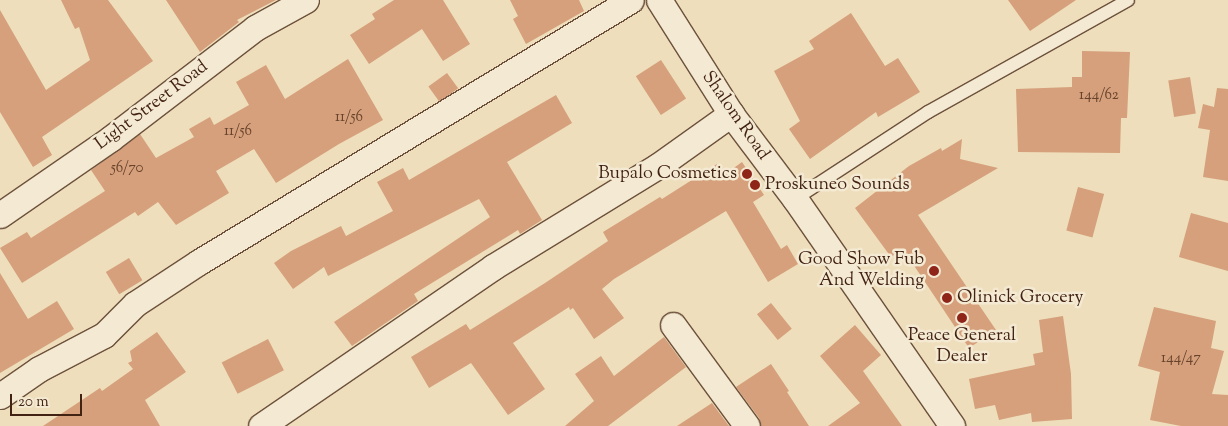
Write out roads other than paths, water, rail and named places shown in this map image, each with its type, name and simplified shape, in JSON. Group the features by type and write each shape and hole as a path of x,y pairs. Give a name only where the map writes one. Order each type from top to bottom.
{"street":[{"name":"Light Street Road","path":"0,215 110,139 255,28 306,0"},
{"path":"0,396 39,369 104,336 135,304 199,262 631,0"},
{"name":"Shalom Road","path":"659,0 731,114 795,199 952,426"},
{"path":"261,426 493,267 658,166 731,114"},
{"path":"673,325 747,426"}],"lane":[{"path":"795,199 928,112 1128,0"}],"place":[{"name":"Bupalo Cosmetics","path":"747,174"},
{"name":"Proskuneo Sounds","path":"755,185"},
{"name":"Good Show Fub And Welding","path":"934,271"},
{"name":"Olinick Grocery","path":"947,298"},
{"name":"Peace General Dealer","path":"962,318"}]}
